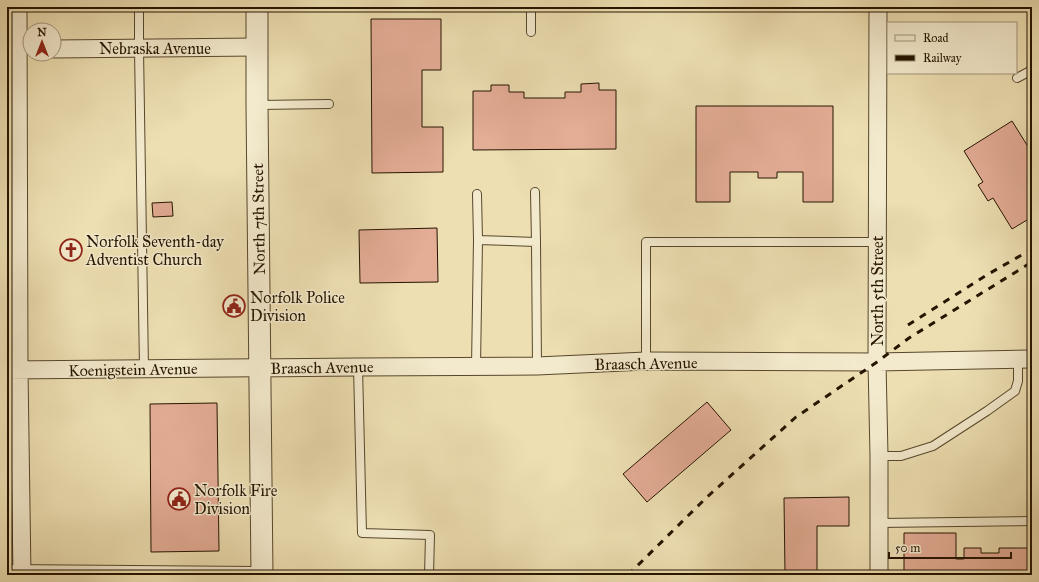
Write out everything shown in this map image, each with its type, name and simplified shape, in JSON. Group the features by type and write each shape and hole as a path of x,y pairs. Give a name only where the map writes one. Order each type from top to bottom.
{"street":[{"path":"17,571 13,370 18,7"},
{"name":"North 7th Street","path":"257,7 262,573"},
{"name":"North 5th Street","path":"878,7 877,362 879,575"},
{"name":"Nebraska Avenue","path":"62,49 257,47"},
{"name":"Braasch Avenue","path":"260,368 537,366 646,361 877,362 1025,359"},
{"name":"Koenigstein Avenue","path":"13,370 260,368"}],"lane":[{"path":"139,7 144,369"},
{"path":"531,7 531,32"},
{"path":"1018,78 1032,70"},
{"path":"257,105 329,104"},
{"path":"535,192 537,366"},
{"path":"476,367 478,240 477,194"},
{"path":"478,240 536,242"},
{"path":"646,361 646,242 878,242"},
{"path":"879,456 901,456 933,446 988,411 1015,391 1025,359"},
{"path":"358,367 362,532 430,535 429,575"},
{"path":"879,523 1032,521"},
{"path":"17,571 262,573"}],"building":[{"path":"371,19 441,19 441,70 422,70 422,127 443,127 443,172 372,173"},
{"path":"599,83 599,90 616,90 616,149 473,150 473,91 491,91 491,85 509,85 509,92 524,92 524,98 565,98 565,92 581,92 581,84"},
{"path":"696,106 833,106 833,202 803,202 803,172 777,172 777,178 758,178 758,172 730,172 730,202 696,202"},
{"path":"1012,121 1032,153 1032,217 1012,229 993,198 988,201 978,185 983,182 964,151"},
{"path":"172,202 173,216 153,217 152,203"},
{"path":"437,228 438,282 360,283 359,230"},
{"path":"707,402 731,430 647,502 623,474"},
{"path":"217,403 219,551 151,552 150,404"},
{"path":"849,497 849,526 817,526 817,575 785,575 784,498"},
{"path":"904,533 956,533 956,559 964,559 964,548 981,548 981,553 999,553 999,548 1029,548 1029,567 1032,567 1032,575 904,575"}],"railway":[{"path":"908,325 985,276 1032,249"},
{"path":"628,575 706,498 796,417 877,362 909,338 1032,262"}],"place":[{"name":"Norfolk Seventh-day Adventist Church","path":"71,250"},
{"name":"Norfolk Police Division","path":"234,306"},
{"name":"Norfolk Fire Division","path":"179,499"}]}
